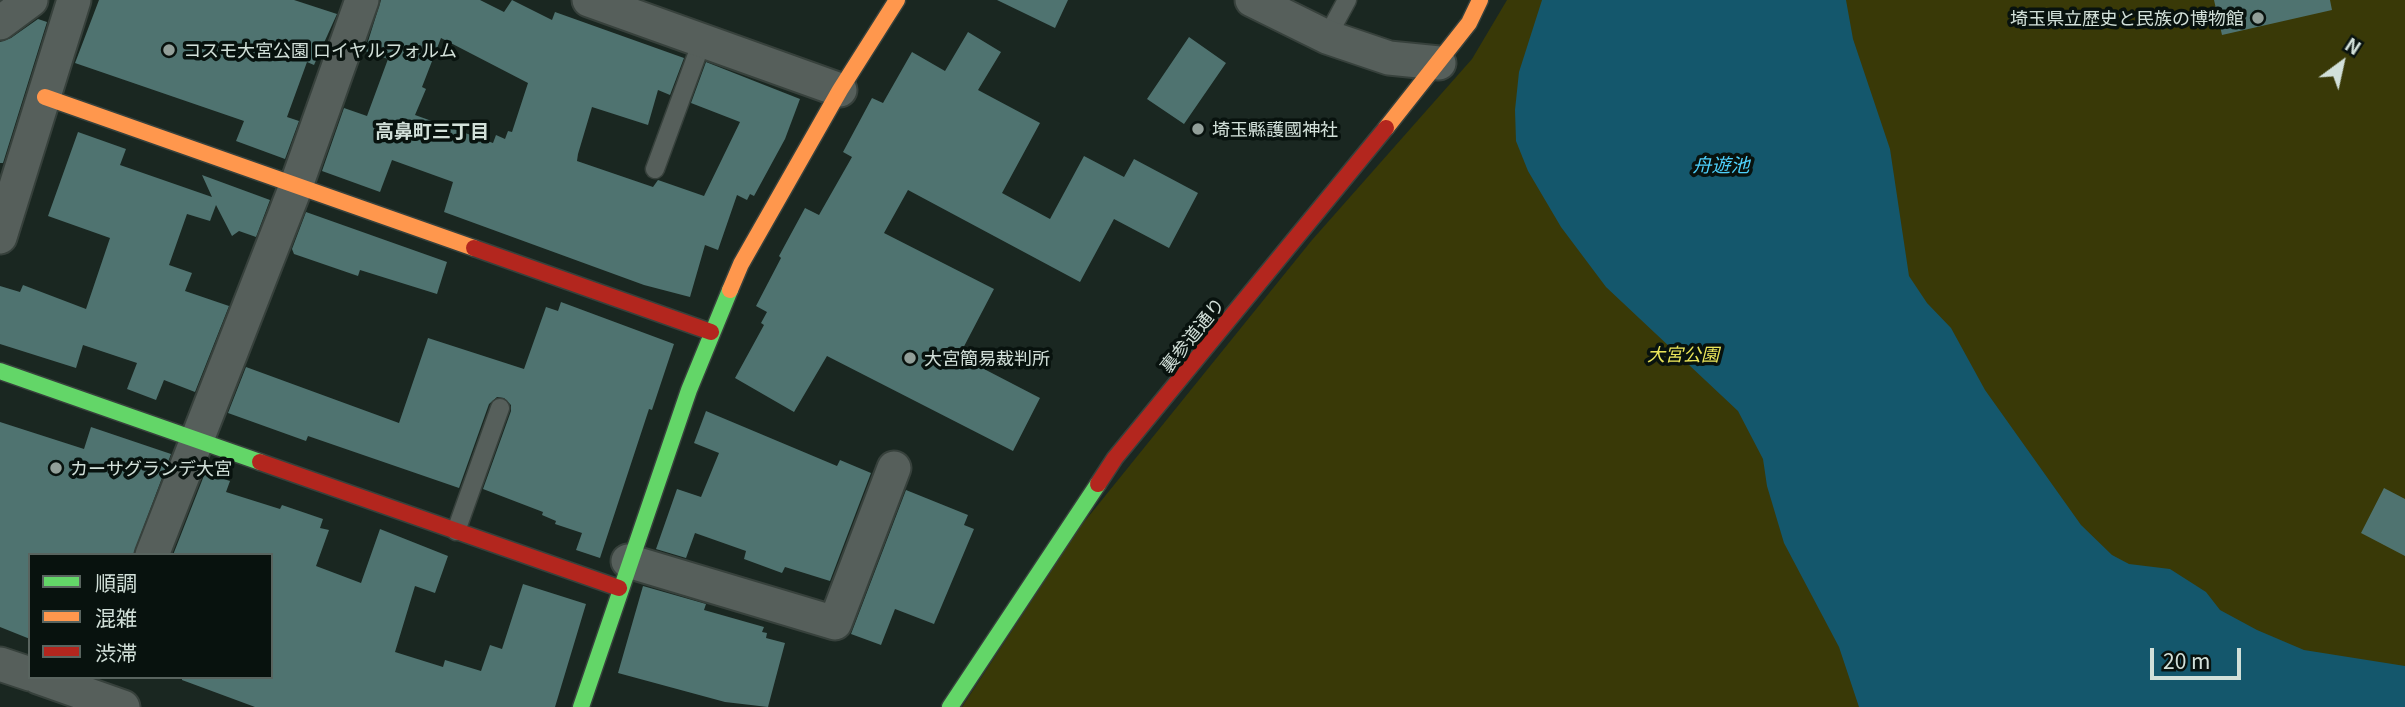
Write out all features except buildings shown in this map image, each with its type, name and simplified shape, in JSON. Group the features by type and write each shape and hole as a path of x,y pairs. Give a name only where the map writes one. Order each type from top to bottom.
{"street":[{"path":"0,23 31,0"},
{"path":"0,237 74,0"},
{"path":"153,553 296,186 362,0"},
{"path":"589,0 840,90"},
{"path":"581,707 623,575 711,332 741,264 840,90 897,0"},
{"path":"1252,0 1327,37 1389,58 1439,63"},
{"name":"裏参道通り","path":"950,707 1115,458 1217,336 1282,251 1439,63 1469,23 1480,0"},
{"path":"45,97 711,332"},
{"path":"0,371 456,531 623,575 835,623 894,468"},
{"path":"0,664 28,673"},
{"path":"45,679 104,697"}],"lane":[{"path":"1327,37 1347,0"},
{"path":"655,169 702,40"},
{"path":"456,531 500,408"}],"green space":[{"name":"大宮公園","path":"1507,0 2405,0 2405,707 962,707 1080,527 1312,240 1472,59"}],"water":[{"name":"舟遊池","path":"1542,0 1846,0 1853,39 1890,149 1909,276 1927,303 1951,328 1985,390 2081,525 2112,555 2129,564 2170,569 2206,592 2220,610 2257,630 2304,650 2405,666 2405,707 1859,707 1839,647 1784,543 1767,486 1763,459 1738,411 1606,287 1561,227 1528,171 1516,141 1515,110 1519,72"}],"traffic: fast":[{"path":"581,707 689,390 730,290"},
{"path":"0,371 260,462"},
{"path":"950,707 1098,484"}],"traffic: slow":[{"path":"730,290 741,264 840,90 897,0"},
{"path":"1386,128 1469,23 1480,0"},
{"path":"45,97 474,248"}],"traffic: jam":[{"path":"1098,484 1115,458 1386,128"},
{"path":"474,248 711,332"},
{"path":"260,462 619,588"}],"place":[{"name":"埼玉県立歴史と民族の博物館","path":"2258,18"},
{"name":"コスモ大宮公園 ロイヤルフォルム","path":"169,50"},
{"name":"埼玉縣護國神社","path":"1198,129"},
{"name":"大宮簡易裁判所","path":"910,358"},
{"name":"カーサグランデ大宮","path":"56,468"}],"district":[{"name":"高鼻町三丁目","path":"432,131"}]}
